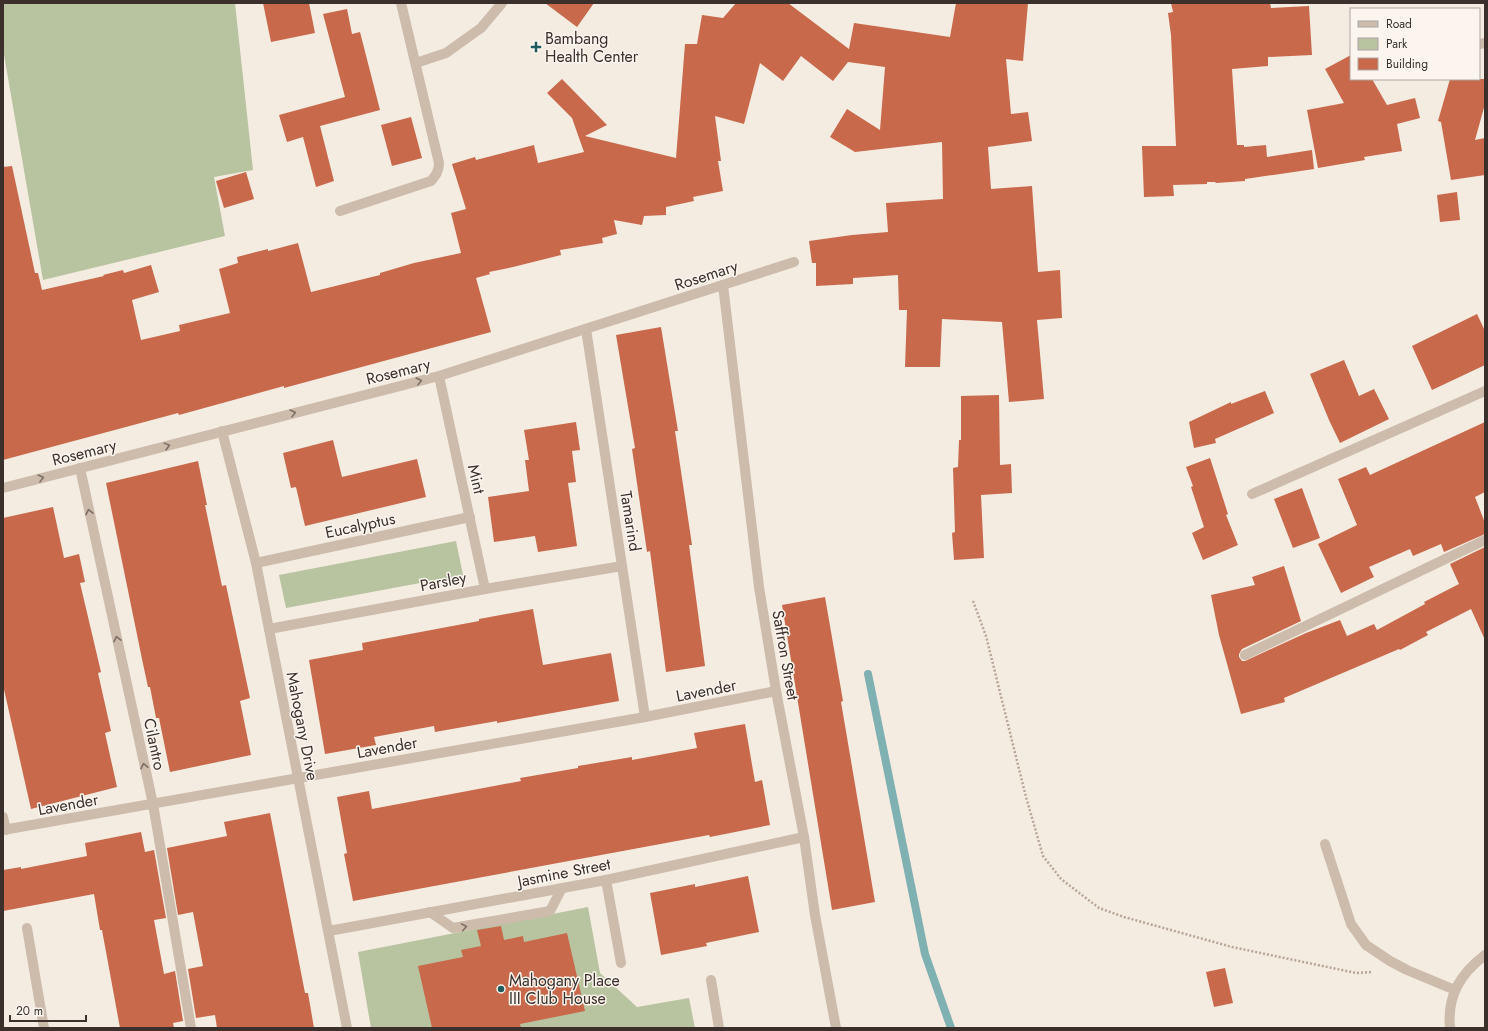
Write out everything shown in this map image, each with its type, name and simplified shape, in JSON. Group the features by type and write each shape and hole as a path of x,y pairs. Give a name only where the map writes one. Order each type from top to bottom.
{"street":[{"path":"340,211 423,184 431,181 436,176 439,163 402,3"},
{"path":"416,63 446,54 481,28 502,3"},
{"name":"Rosemary","path":"3,488 439,376 794,262"},
{"name":"Saffron Street","path":"724,285 758,580 776,691 804,838 836,1028"},
{"name":"Tamarind","path":"586,329 645,717"},
{"name":"Mint","path":"439,376 485,589"},
{"path":"1252,494 1485,390"},
{"name":"Mahogany Drive","path":"222,431 256,563 347,1028"},
{"name":"Cilantro","path":"80,468 153,804 191,1028"},
{"name":"Eucalyptus","path":"256,563 470,517"},
{"path":"1245,655 1485,540"},
{"name":"Parsley","path":"269,630 485,589 622,566"},
{"name":"Lavender","path":"4,830 645,717 776,691"},
{"path":"3,817 4,830"},
{"name":"Jasmine Street","path":"329,931 606,880 804,838"},
{"path":"1325,844 1352,924 1366,945 1407,970 1455,990"},
{"path":"606,880 621,963"},
{"path":"430,912 453,928 550,911 562,888"},
{"path":"27,928 44,1028"},
{"path":"1450,1028 1449,1015 1455,990 1463,975 1485,955"},
{"path":"711,980 719,1028"}],"path":[{"path":"973,601 986,636 1026,797 1043,856 1061,879 1099,908 1124,917 1232,947 1356,973 1407,970"}],"green space":[{"path":"3,3 235,3 253,170 214,177 225,236 43,280 3,49"},
{"path":"456,541 463,575 286,608 279,575"},
{"path":"588,907 600,973 637,1007 689,998 695,1028 371,1028 358,952"}],"building":[{"path":"263,3 309,3 315,33 271,42"},
{"path":"545,3 594,3 577,27"},
{"path":"736,3 788,3 849,49 854,23 950,37 956,3 1028,3 1023,61 1006,59 1011,114 1028,112 1032,141 988,147 991,189 1032,186 1038,272 1060,270 1062,318 1037,320 1044,399 1009,402 1002,322 942,319 940,367 905,367 907,310 899,310 898,275 853,278 853,284 816,286 816,263 812,263 809,241 888,232 886,203 943,199 942,142 855,152 830,137 847,109 880,130 885,67 848,62 833,81 801,56 783,81 760,63 744,124 715,116 721,161 718,161 723,191 693,197 694,201 666,207 666,215 644,216 642,225 614,220 617,234 602,238 603,243 560,250 561,255 489,272 490,274 476,278 491,332 284,388 284,386 179,415 178,413 3,460 3,167 12,166 35,273 38,273 42,290 104,276 103,275 123,270 124,273 151,265 159,292 132,300 141,340 180,331 179,325 230,313 219,269 238,263 237,257 298,243 311,292 380,275 380,273 414,263 461,253 451,213 466,209 452,164 475,157 476,160 534,145 538,163 584,152 572,118 547,93 562,79 607,125 585,136 676,158 685,44 697,44 702,15 723,18"},
{"path":"1171,3 1270,3 1271,8 1309,6 1312,55 1268,57 1268,66 1232,69 1237,145 1244,145 1244,147 1266,145 1267,157 1312,150 1314,169 1245,179 1245,181 1173,185 1174,196 1144,197 1142,146 1176,146 1171,35 1168,13 1173,12"},
{"path":"347,9 352,34 360,32 380,110 320,126 334,181 316,187 303,137 287,142 279,115 345,97 323,14"},
{"path":"1350,56 1350,80 1373,80 1387,105 1415,98 1420,118 1397,124 1402,151 1364,157 1365,160 1318,168 1307,110 1344,103 1325,69"},
{"path":"1485,79 1485,104 1475,140 1485,138 1485,175 1451,180 1441,122 1438,121 1450,80"},
{"path":"411,117 422,158 392,166 381,125"},
{"path":"246,172 254,199 224,208 216,181"},
{"path":"1457,192 1460,220 1440,222 1437,195"},
{"path":"1477,314 1485,331 1485,365 1432,390 1412,346"},
{"path":"661,327 678,431 675,431 692,545 689,545 705,666 666,672 650,551 647,552 632,449 635,448 616,335"},
{"path":"1344,360 1359,396 1374,389 1389,419 1340,443 1310,374"},
{"path":"1265,391 1274,413 1215,439 1216,443 1194,448 1189,422 1231,402 1231,404"},
{"path":"999,395 1000,465 1011,464 1012,493 981,495 984,558 954,560 952,533 955,532 953,468 958,467 959,440 961,440 961,396"},
{"path":"576,422 580,450 572,451 576,482 568,483 577,546 538,552 535,536 494,542 488,497 529,491 525,460 529,460 524,430"},
{"path":"1485,422 1485,492 1475,497 1485,523 1485,534 1444,552 1441,544 1413,556 1410,549 1369,567 1374,577 1341,593 1318,544 1357,525 1338,479 1366,467 1370,475"},
{"path":"333,440 342,477 417,459 426,497 305,526 296,487 291,488 283,453"},
{"path":"1210,458 1228,514 1226,515 1238,545 1203,560 1192,533 1204,527 1191,487 1193,486 1186,467"},
{"path":"198,461 207,505 205,505 222,586 226,585 250,698 240,701 251,755 170,772 159,718 156,718 150,687 148,687 106,483"},
{"path":"1302,488 1320,538 1293,548 1274,499"},
{"path":"53,507 64,558 79,554 85,582 80,583 101,672 98,673 111,731 105,733 117,787 31,809 3,685 3,518"},
{"path":"1485,547 1485,640 1471,609 1426,632 1428,635 1400,650 1399,649 1284,698 1285,702 1241,714 1219,635 1211,595 1255,585 1252,577 1284,566 1301,621 1242,649 1239,657 1242,661 1245,661 1306,633 1340,620 1347,636 1374,624 1377,630 1425,604 1424,602 1459,584 1450,564"},
{"path":"825,597 875,902 832,910 782,605"},
{"path":"533,609 543,665 611,653 619,701 497,723 497,721 435,732 434,726 374,737 376,745 325,754 309,660 363,650 362,643 479,621 479,619"},
{"path":"745,724 755,782 762,780 770,825 353,901 344,854 347,853 337,797 369,791 372,809 521,781 520,778 578,768 578,766 632,757 632,760 697,748 694,733"},
{"path":"270,813 305,993 308,993 314,1028 217,1028 215,1015 196,1018 188,969 203,966 193,912 178,915 167,848 227,836 224,822"},
{"path":"141,832 145,852 154,850 166,918 154,920 164,974 175,971 183,1021 173,1023 174,1028 120,1028 94,894 3,911 3,870 21,867 21,869 87,856 85,843"},
{"path":"748,876 759,932 706,943 707,946 661,955 650,893 695,884 695,887"},
{"name":"Mahogany Place III Club House","path":"501,926 504,940 523,936 524,942 567,933 585,1011 520,1024 521,1028 432,1028 418,966 463,957 461,950 481,946 477,930"},
{"path":"1225,968 1233,1003 1214,1007 1206,972"}],"waterway":[{"path":"868,674 925,954 951,1028"}],"place":[{"name":"Bambang Health Center","path":"536,47"},
{"name":"Mahogany Place III Club House","path":"501,989"}]}
